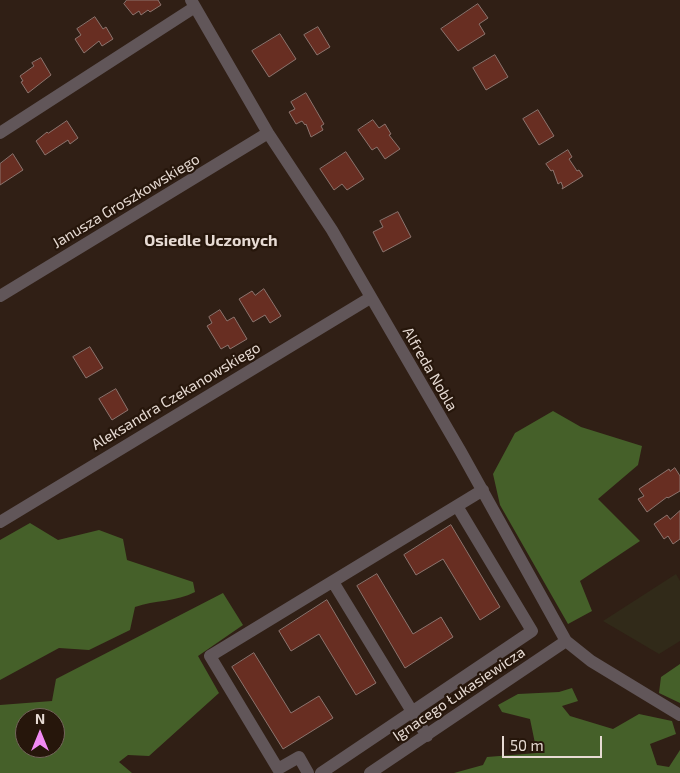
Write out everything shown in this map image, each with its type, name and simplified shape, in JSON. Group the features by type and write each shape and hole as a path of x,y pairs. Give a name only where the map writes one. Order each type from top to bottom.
{"street":[{"path":"0,132 193,4"},
{"name":"Alfreda Nobla","path":"193,4 268,133 332,230 482,490 566,641 591,661 680,715"},
{"name":"Janusza Groszkowskiego","path":"0,296 268,133"},
{"name":"Aleksandra Czekanowskiego","path":"0,522 370,298"},
{"path":"308,773 298,757 278,769 210,656 482,490"},
{"path":"321,773 413,713 532,631 457,506"},
{"path":"333,582 427,736"},
{"name":"Ignacego Łukasiewicza","path":"370,773 566,641"}],"shaded area":[{"path":"676,574 680,581 680,641 659,654 603,621"}],"green space":[{"path":"553,411 581,427 642,446 638,465 598,499 640,541 580,581 592,611 568,624 500,505 493,474 515,433"},
{"path":"30,523 58,540 99,530 123,539 127,560 193,582 195,592 180,598 135,607 130,630 89,650 59,648 0,680 0,540"},
{"path":"223,593 243,625 198,656 219,693 149,756 128,755 119,762 132,773 0,773 0,705 52,701 56,679"},
{"path":"680,664 680,703 659,693 661,677"},
{"path":"572,688 578,701 562,706 570,716 613,729 639,714 672,721 676,734 650,744 657,765 669,767 680,750 680,773 454,773 483,765 487,757 537,753 530,719 502,712 498,705 518,694 559,692"}],"building":[{"path":"127,0 158,0 161,5 150,12 148,10 141,15 139,11 133,15 124,4"},
{"path":"478,4 488,18 479,24 485,34 458,51 441,29"},
{"path":"95,17 103,29 106,27 113,39 102,46 99,41 84,53 75,39 81,35 77,29"},
{"path":"318,27 330,47 317,55 304,35"},
{"path":"280,34 296,59 269,77 252,51"},
{"path":"495,55 508,77 486,90 473,68"},
{"path":"41,58 51,75 28,93 21,82 23,81 20,76 34,66 32,63"},
{"path":"306,93 324,124 321,126 323,130 311,137 306,124 302,121 296,124 289,112 295,109 291,102"},
{"path":"538,110 554,136 539,145 523,119"},
{"path":"373,120 379,128 385,124 391,134 389,135 400,149 385,159 377,147 372,150 358,130"},
{"path":"67,121 78,138 70,144 68,140 45,155 36,141 47,132"},
{"path":"568,150 572,157 569,159 583,176 562,189 561,182 558,184 553,170 551,171 546,164"},
{"path":"346,152 364,179 347,190 342,184 334,190 320,169"},
{"path":"13,154 23,170 0,185 0,164"},
{"path":"398,212 411,237 383,252 373,232 383,227 380,221"},
{"path":"264,289 281,316 270,323 265,315 253,322 239,299 252,291 255,295"},
{"path":"220,310 227,321 234,317 247,339 230,349 228,345 221,349 207,326 212,323 209,317"},
{"path":"90,347 103,368 86,378 73,357"},
{"path":"116,389 128,410 112,420 99,399"},
{"path":"675,468 680,476 680,491 667,497 647,512 638,499 644,496 639,489 669,469 670,471"},
{"path":"680,511 680,539 673,544 668,536 664,539 654,524 667,515 670,519"},
{"path":"451,525 500,607 480,620 443,559 416,575 404,555"},
{"path":"377,574 413,634 441,617 453,637 405,668 357,586"},
{"path":"327,600 376,683 356,695 319,634 291,651 279,631"},
{"path":"254,653 291,713 319,696 333,718 283,749 232,667"}],"district":[{"name":"Osiedle Uczonych","path":"211,241"}]}
